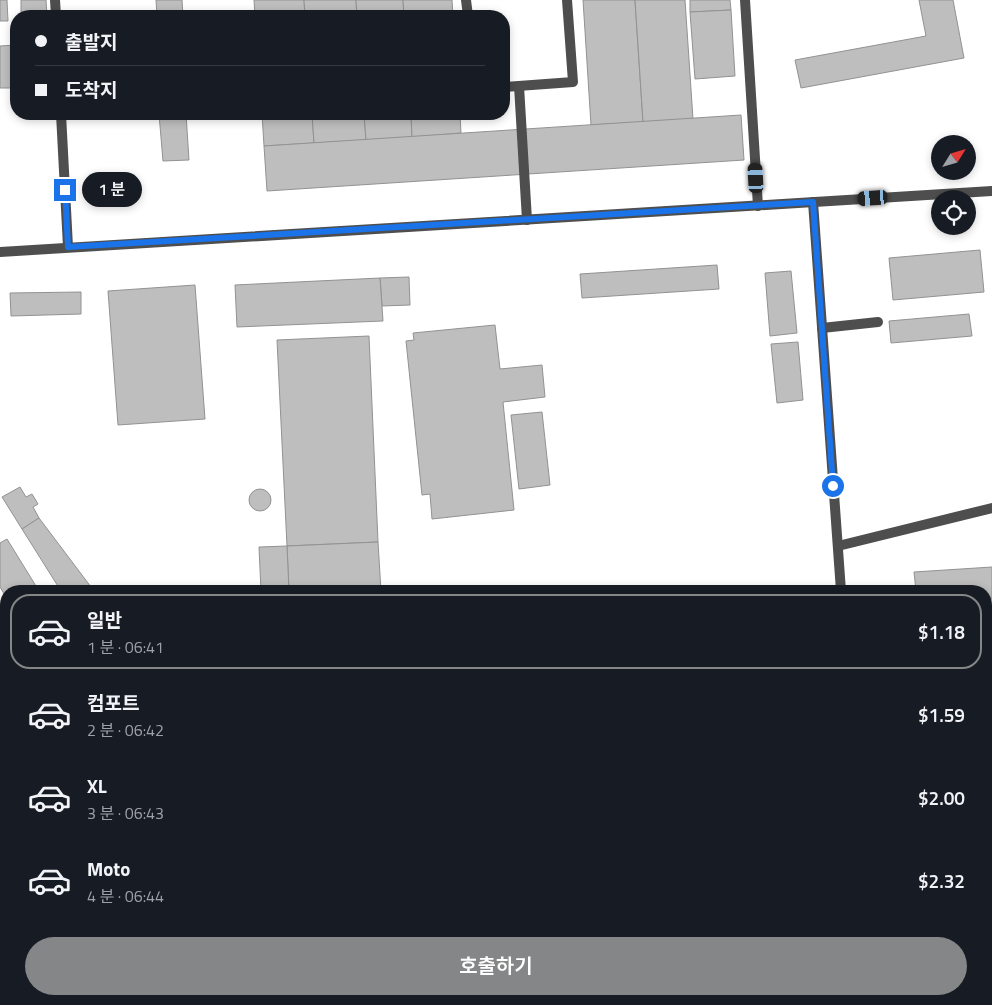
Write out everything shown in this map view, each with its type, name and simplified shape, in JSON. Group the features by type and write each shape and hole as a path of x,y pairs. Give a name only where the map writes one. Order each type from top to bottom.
{"lane":[{"path":"510,87 572,82 567,0"},
{"path":"746,0 758,206"},
{"path":"519,86 527,220"},
{"path":"61,120 68,247"},
{"path":"0,252 992,191"},
{"path":"813,202 841,585"},
{"path":"822,328 878,322"},
{"path":"838,546 992,508"}],"building":[{"path":"0,0 7,0 8,21 0,21"},
{"path":"21,0 46,0 47,10 21,10"},
{"path":"156,0 182,0 183,10 157,10"},
{"path":"254,0 304,0 305,10 255,10"},
{"path":"304,0 356,0 357,10 305,10"},
{"path":"356,0 403,0 404,10 357,10"},
{"path":"403,0 452,0 453,10 404,10"},
{"path":"583,0 635,0 643,122 591,125"},
{"path":"635,0 685,0 693,119 643,122"},
{"path":"690,0 730,0 731,10 690,12"},
{"path":"919,0 953,0 964,58 801,88 795,60 926,36"},
{"path":"731,10 735,76 695,79 690,12"},
{"path":"10,45 10,88 0,88 0,46"},
{"path":"741,115 744,160 267,191 264,146"},
{"path":"160,120 186,120 189,160 163,161"},
{"path":"262,120 312,120 314,143 264,146"},
{"path":"312,120 364,120 366,140 314,143"},
{"path":"364,120 411,120 412,137 366,140"},
{"path":"411,120 460,120 461,133 412,137"},
{"path":"980,250 984,292 893,300 889,258"},
{"path":"717,265 719,289 582,298 580,274"},
{"path":"791,271 797,333 770,336 765,273"},
{"path":"409,277 410,305 382,306 380,278"},
{"path":"380,278 383,321 237,327 235,285"},
{"path":"195,285 205,419 118,425 108,291"},
{"path":"81,292 81,314 11,316 10,293"},
{"path":"969,314 972,336 891,343 889,321"},
{"path":"495,325 500,369 542,365 545,397 503,402 514,510 432,519 430,494 422,495 406,341 414,340 413,333"},
{"path":"369,336 378,542 287,546 277,340"},
{"path":"798,342 803,400 777,403 771,344"},
{"path":"542,412 550,485 519,489 511,415"},
{"path":"20,487 26,497 32,494 38,504 33,507 39,518 22,529 2,497"},
{"path":"260,489 268,492 271,500 268,508 260,511 252,508 249,500 252,492"},
{"path":"39,518 89,585 57,585 22,529"},
{"path":"7,539 35,585 0,585 0,543"},
{"path":"378,542 381,585 289,585 287,546"},
{"path":"287,546 289,585 261,585 259,547"},
{"path":"992,567 992,585 915,585 914,572"}],"route":[{"path":"65,190 68,247 813,202 833,486"}]}
